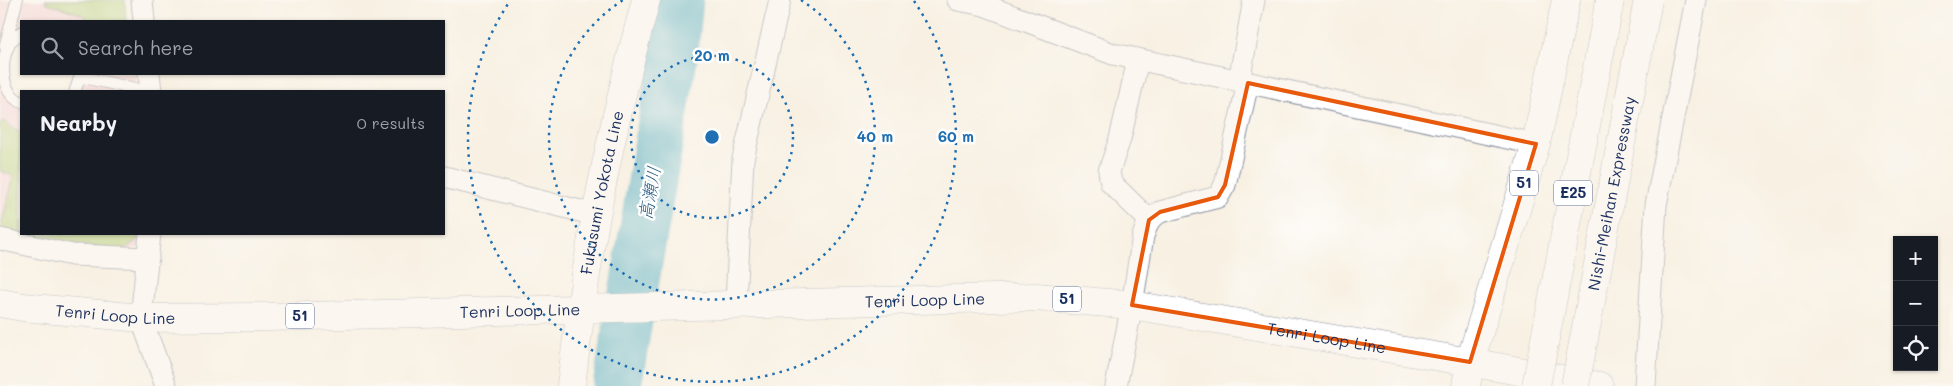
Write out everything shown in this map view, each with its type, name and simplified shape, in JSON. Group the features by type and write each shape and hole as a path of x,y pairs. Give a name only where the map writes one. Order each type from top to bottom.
{"main road":[{"name":"Fukusumi Yokota Line","path":"571,386 591,308 596,215 626,75 646,0"},
{"name":"51","path":"1468,374 1536,144 1566,0"},
{"name":"E25","path":"1536,386 1610,0"},
{"name":"Nishi-Meihan Expressway","path":"1575,386 1648,0"},
{"name":"Tenri Loop Line","path":"0,303 23,307 141,318 270,317 1036,297 1132,305 1468,374 1599,386"}],"street":[{"path":"142,0 144,20"},
{"path":"736,304 743,159 780,0"},
{"path":"958,0 984,5 1113,54 1536,144"},
{"path":"1116,386 1143,236 1149,220 1160,212 1218,196 1225,185 1244,82 1254,0"},
{"path":"1645,386 1656,205 1696,0"},
{"path":"1138,60 1120,139 1109,171 1111,183 1149,220"},
{"path":"149,75 151,90"},
{"path":"445,177 596,215"},
{"path":"150,235 141,318 166,386"},
{"path":"0,239 72,254 148,258"}],"lane":[{"path":"18,0 1,62 7,88 20,101"},
{"path":"1,62 10,43 20,33"},
{"path":"75,90 81,76 142,90"}],"highlighted area":[{"path":"1248,83 1536,144 1470,362 1132,305 1149,220 1160,212 1218,197 1225,185"}],"shaded area":[{"path":"0,0 45,0 48,3 83,15 87,20 20,20 20,34 2,73 20,100 20,132 4,122 0,123"},
{"path":"81,75 136,75 137,90 75,90"},
{"path":"0,171 14,175 0,229"},
{"path":"0,229 20,233 20,235 65,243 142,237 148,239 133,250 63,246 0,232"}],"green space":[{"path":"45,0 125,0 126,20 87,20 83,15 47,3"},
{"path":"4,121 20,132 20,234 0,229 14,176 0,171 0,123"},
{"path":"27,235 142,235 142,237 123,250 65,243"}],"waterway":[{"name":"高瀬川","path":"617,386 674,53 679,0"}]}
